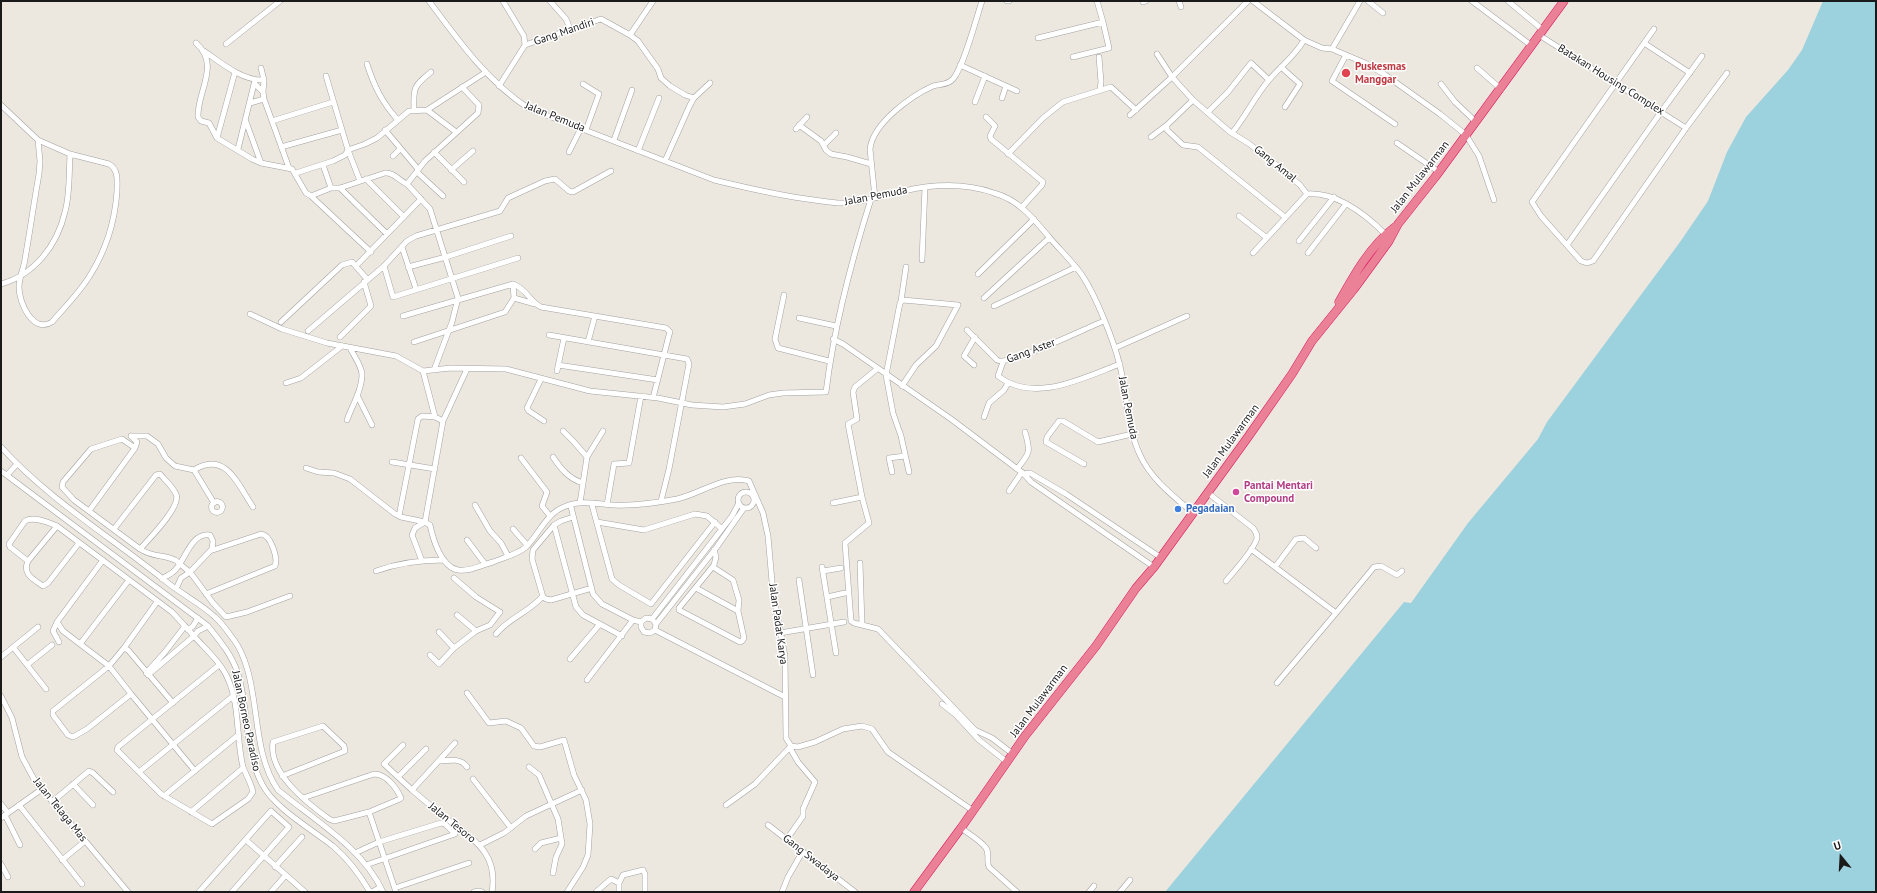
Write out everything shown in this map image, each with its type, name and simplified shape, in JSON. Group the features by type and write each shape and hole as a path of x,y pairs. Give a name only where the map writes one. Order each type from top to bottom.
{"highway":[{"name":"Jalan Mulawarman","path":"914,892 1007,762 1092,651 1136,588 1154,567 1292,374 1312,341 1327,324 1354,281 1371,258 1389,241 1398,224 1501,89 1564,1"},
{"path":"1371,258 1385,234 1398,224"}],"street":[{"path":"226,44 280,1"},
{"name":"Jalan Pemuda","path":"429,1 450,30 486,72 499,86 528,108 614,140 714,180 790,196 841,203 873,199 925,187 943,185 978,189 996,193 1014,201 1022,207 1076,268 1090,290 1115,348 1120,364 1132,434 1140,456 1164,488 1192,512"},
{"path":"503,1 524,36 525,45"},
{"path":"550,1 566,19 570,29"},
{"path":"630,35 653,1"},
{"path":"250,314 282,329 350,348 396,356 423,371 467,369 506,370 590,391 641,396 692,405 723,406 745,404 769,395 783,393 826,392 836,326 858,242 873,199 870,142 882,124 897,109 912,98 932,87 952,81 960,65 982,1"},
{"path":"1073,57 1109,48 1097,1"},
{"path":"1180,1 1180,7"},
{"path":"1130,115 1172,77 1248,1"},
{"path":"1332,49 1360,1"},
{"path":"1368,1 1383,13"},
{"path":"1472,1 1532,46"},
{"name":"Batakan Housing Complex","path":"1508,1 1541,33 1684,127"},
{"path":"1257,2 1304,40 1322,48 1332,49 1365,63 1384,74 1440,114 1466,135 1479,156 1494,200"},
{"name":"Gang Mandiri","path":"499,86 525,45 601,19 630,35 645,50 658,69 661,78 679,92 694,98"},
{"path":"1038,38 1103,22"},
{"path":"1654,29 1532,202 1542,216 1581,261 1587,263 1593,261 1684,127 1727,73"},
{"path":"1232,133 1249,106 1269,80 1299,48 1304,40"},
{"path":"196,43 204,51 235,72 255,82 263,92"},
{"path":"1644,43 1690,73"},
{"path":"204,51 207,68 206,84 198,117 209,124 220,126"},
{"name":"Gang Amal","path":"1157,54 1172,77 1193,100 1232,133 1248,143 1279,167 1300,185 1307,194"},
{"path":"1346,55 1332,81 1395,124"},
{"path":"1567,245 1702,56"},
{"path":"207,68 213,57"},
{"path":"1099,57 1101,82 1100,89"},
{"path":"1208,112 1228,92 1251,63 1269,80"},
{"path":"367,64 373,83 385,106 397,119"},
{"path":"960,65 1017,91"},
{"path":"1281,67 1300,84 1285,107"},
{"path":"260,68 264,80 264,99 289,168"},
{"path":"1477,68 1501,89"},
{"path":"217,138 235,72"},
{"path":"414,110 414,89 417,84 432,72"},
{"path":"296,173 323,165 345,155 348,150 371,141 397,119 414,110 427,110 486,72"},
{"path":"326,76 348,150 363,180 404,217"},
{"path":"975,102 985,76"},
{"path":"255,82 264,80"},
{"path":"238,149 255,82"},
{"path":"665,161 694,98 710,83"},
{"path":"569,152 584,129 599,94 583,84"},
{"path":"1441,84 1455,102 1476,122"},
{"path":"1002,98 1006,86"},
{"path":"407,184 434,152 478,113 479,105 462,87"},
{"path":"1008,154 1043,118 1063,102 1100,89 1111,87 1136,110"},
{"path":"614,140 632,90"},
{"path":"638,150 659,98"},
{"path":"250,103 264,99"},
{"path":"1151,137 1167,125 1193,100"},
{"path":"272,121 334,102"},
{"path":"1,105 38,140 70,154 109,164 116,170 116,204 106,246 88,278 52,322 46,326 40,326 32,319 25,309 19,287 24,266 39,174 40,161 38,140"},
{"path":"427,110 456,132"},
{"path":"807,117 797,127 824,145 826,150 831,154 871,164"},
{"path":"986,117 994,126 990,136 991,139 1043,182 1022,207"},
{"path":"245,118 261,164"},
{"path":"209,124 217,138 238,149 261,164 289,168 296,173 306,193 371,252"},
{"path":"1167,125 1167,130 1183,145 1198,148 1285,218"},
{"path":"281,147 342,130"},
{"path":"385,130 418,170 443,196"},
{"path":"824,145 836,133"},
{"path":"1397,143 1439,172"},
{"path":"393,156 400,149"},
{"path":"451,170 473,151"},
{"path":"434,152 464,182"},
{"path":"1,284 21,277 33,268 46,253 56,236 66,212 70,154"},
{"path":"323,165 331,188"},
{"path":"308,331 365,280 384,266 407,241 416,236 438,231 500,211 508,198 545,181 555,179 569,191 573,192 611,171"},
{"path":"311,196 331,188 340,188 388,173 407,184 430,209 458,298 449,329 434,370"},
{"path":"922,260 925,187"},
{"path":"340,188 388,234"},
{"path":"1253,254 1307,194 1318,193 1334,197 1376,225 1385,234"},
{"path":"1299,242 1334,197"},
{"path":"356,266 421,199"},
{"path":"1308,253 1346,204"},
{"path":"1239,216 1267,238"},
{"path":"978,274 1034,220"},
{"path":"408,266 446,257 511,236"},
{"path":"984,298 1049,238"},
{"path":"402,247 416,289"},
{"path":"384,266 393,297 518,258"},
{"path":"281,322 342,265 352,262 365,280 371,306 340,337"},
{"path":"906,268 886,375 893,412 901,436 909,472"},
{"path":"994,306 1076,268"},
{"path":"414,342 449,329 506,312 514,298 513,284"},
{"path":"403,316 457,302 513,284 520,287 536,305"},
{"path":"784,295 774,339 778,348 830,361"},
{"path":"514,298 536,305 666,328 670,332 654,394"},
{"path":"901,301 958,305 936,346 916,365 902,386"},
{"path":"588,342 595,316"},
{"path":"1115,348 1187,316"},
{"path":"799,318 836,326"},
{"name":"Gang Aster","path":"967,330 997,360 1002,362 1021,356 1104,321"},
{"path":"306,468 318,472 334,473 350,479 401,518 425,522 430,525 434,543 444,560 457,570 469,569 508,556 527,545 550,516 566,506 580,503 640,505 661,501 669,469 688,362 684,358 564,338 549,334"},
{"path":"974,365 964,356 975,337"},
{"path":"557,372 564,338"},
{"path":"833,339 844,344 877,369 951,419 1021,471 1031,482 1154,567"},
{"path":"286,383 301,378 342,346"},
{"path":"347,420 357,395 362,374 359,364 350,348"},
{"path":"1002,362 998,376 1008,383 1043,389 1055,387 1120,364"},
{"path":"558,365 658,380"},
{"path":"422,561 412,535 415,528 425,522 443,421 467,369"},
{"path":"877,369 855,388 853,392 856,419 848,424 868,523 854,537 846,540 844,544 851,620 854,623 878,629 975,730 992,738 1013,754"},
{"path":"423,371 435,417"},
{"path":"541,379 527,408 529,411 544,420"},
{"path":"984,417 989,403 1004,390 1008,383"},
{"path":"357,395 372,425"},
{"path":"608,504 614,464 629,463 641,396"},
{"path":"399,516 419,418 422,416 435,417 443,421"},
{"path":"1084,464 1046,442 1047,437 1059,421 1063,421 1098,442 1132,434"},
{"path":"563,431 587,457"},
{"path":"580,503 587,457 603,431"},
{"path":"1010,491 1029,454 1030,446 1025,432"},
{"path":"89,511 135,448 137,442 131,436"},
{"path":"253,507 231,474 223,466 212,464 202,466 194,470 174,466 166,458 158,444 146,436 131,436 91,449 63,482 62,487 65,492 140,549 150,555 174,560 190,572 202,586 206,594 226,616 247,612 290,596"},
{"path":"122,439 135,448"},
{"path":"1,447 24,472 162,579 215,617 236,642 247,670 254,698 263,757 267,773 278,790 356,853 382,889 371,892"},
{"path":"892,472 889,458 905,456"},
{"path":"553,457 567,475 575,481 583,483"},
{"path":"521,458 547,492 542,506 550,516"},
{"path":"392,462 435,469"},
{"path":"7,475 17,464"},
{"path":"194,470 214,503"},
{"name":"Jalan Borneo Paradiso","path":"1,471 134,569 208,626 227,649 238,674 244,700 250,746 256,769 264,788 275,800 349,861 371,892"},
{"path":"1021,471 1030,473 1066,494 1160,557"},
{"path":"114,529 156,475 160,474 177,494 177,502 172,511 140,549"},
{"name":"Jalan Padat Karya","path":"661,501 678,499 738,478 749,481 755,500 763,514 768,536 773,593 785,656 784,697 786,738 798,762 815,782 803,810 803,816 787,839"},
{"path":"641,622 641,628 644,632 650,633 654,624 732,516 739,497 744,493 747,493 752,488"},
{"path":"1208,492 1257,533 1257,538 1251,549 1226,581"},
{"path":"654,624 714,550 744,508 750,507 755,500 747,493"},
{"path":"833,503 862,497"},
{"path":"738,503 744,508"},
{"path":"475,505 490,531 501,543 508,556"},
{"path":"592,505 612,579 619,586 651,604 715,522"},
{"path":"571,507 593,594 602,604 633,620 641,622"},
{"path":"597,522 639,530 695,514 707,516 722,529"},
{"path":"573,517 554,525 536,545 532,554 543,596 546,599 551,600 592,588"},
{"path":"28,561 10,547 9,544 25,521 33,519 49,522 57,526 172,612 219,665 228,679 233,696 244,768 253,792 248,799 212,824 164,796 117,750 118,747 219,665"},
{"path":"554,525 575,603 580,611 622,636"},
{"path":"57,526 28,561 25,568 26,572 42,586 46,586 79,543"},
{"path":"514,529 527,545"},
{"path":"162,579 173,572 198,538 204,534 210,535 213,541 212,548 190,572 181,578 176,589"},
{"path":"206,594 275,566 277,562 268,538 261,534 209,552"},
{"path":"1275,567 1296,539 1304,538 1316,548"},
{"path":"467,540 485,564"},
{"path":"1251,549 1336,613"},
{"path":"713,567 733,580 739,600 738,610 744,638 740,642 679,610 713,567 716,557 714,550"},
{"path":"59,642 53,631 57,622 102,560"},
{"path":"376,571 390,566 422,561 444,560"},
{"path":"134,569 140,561"},
{"path":"860,563 862,625"},
{"path":"1277,683 1374,567 1381,566 1398,574 1402,570"},
{"path":"836,653 822,569 840,568"},
{"path":"173,572 181,578"},
{"path":"430,656 439,664 454,648 476,631 490,625 500,612 476,597 454,578"},
{"path":"80,644 129,580"},
{"path":"799,580 813,675"},
{"path":"696,588 738,610"},
{"path":"827,597 846,593"},
{"path":"496,634 504,625 533,607 543,596"},
{"path":"131,694 87,729 73,737 68,735 55,720 53,715 54,711 109,666 157,602"},
{"path":"457,615 476,631"},
{"path":"147,674 186,628 193,626 198,618"},
{"path":"641,622 646,618 654,624 784,697"},
{"path":"587,680 633,620"},
{"path":"57,622 63,631 109,666 195,771"},
{"path":"780,633 807,630 844,622"},
{"path":"570,659 600,624"},
{"path":"147,674 194,636 198,631 208,626"},
{"path":"1,657 38,627"},
{"path":"439,632 454,648"},
{"path":"27,664 52,645"},
{"path":"13,647 46,688"},
{"path":"124,648 128,650 173,703"},
{"path":"467,693 489,724 506,721 521,728 534,746 540,747 564,740 574,775 582,790 589,812 590,824 588,855 583,867 567,892"},
{"name":"Jalan Telaga Mas","path":"1,696 12,718 22,757 32,776 84,842 128,892"},
{"path":"139,772 233,696"},
{"path":"244,700 254,698"},
{"path":"942,704 956,715 979,740 1007,762"},
{"path":"282,776 345,751 346,749 325,728 320,726 273,742 272,748 282,776 303,798 329,819 334,821 369,812 400,800 401,798 387,778 381,774 374,774 303,798"},
{"path":"726,804 755,784 791,747 798,747 815,742 843,729 862,726 872,729 888,752 972,810"},
{"path":"164,796 238,736"},
{"path":"412,790 440,761 454,743"},
{"name":"Jalan Tesoro","path":"403,744 384,764 412,790 480,845 492,866 494,877 492,892"},
{"path":"398,777 426,749"},
{"path":"440,761 459,760 467,767"},
{"path":"529,767 539,775 558,819 562,844 556,857 553,873"},
{"path":"191,812 244,768"},
{"path":"52,802 91,771 113,792"},
{"path":"473,779 511,828"},
{"path":"73,784 93,805"},
{"path":"5,815 42,789"},
{"path":"480,845 511,828 526,816 582,790"},
{"path":"1,804 20,846"},
{"path":"19,805 82,884"},
{"path":"199,892 271,811 289,827 232,892"},
{"path":"369,812 395,890 469,863"},
{"path":"356,853 379,842 441,823 445,824 455,834 366,865"},
{"name":"Gang Swadaya","path":"768,825 855,892"},
{"path":"961,828 986,848 988,854 987,863 989,867 1017,892"},
{"path":"275,867 302,837"},
{"path":"535,849 541,843 561,838"},
{"path":"246,840 285,876 305,892"},
{"path":"62,860 84,842"},
{"path":"782,892 788,877 803,851"},
{"path":"1,864 8,877"},
{"path":"619,892 619,883 623,875 643,870 645,874 645,892"},
{"path":"271,892 285,876"},
{"path":"596,892 611,879 619,883"},
{"path":"1120,892 1130,880"},
{"path":"1089,892 1094,886"},
{"path":"474,892 478,890 482,892"}],"water":[{"path":"1823,1 1876,1 1876,892 1165,892 1404,602 1411,603 1468,523 1538,439 1547,422 1680,242 1708,201 1727,152 1746,117 1788,70 1802,50"}],"place":[{"name":"Puskesmas Manggar","path":"1346,73"},
{"name":"Pantai Mentari Compound","path":"1236,492"},
{"name":"Pegadaian","path":"1178,509"}]}
